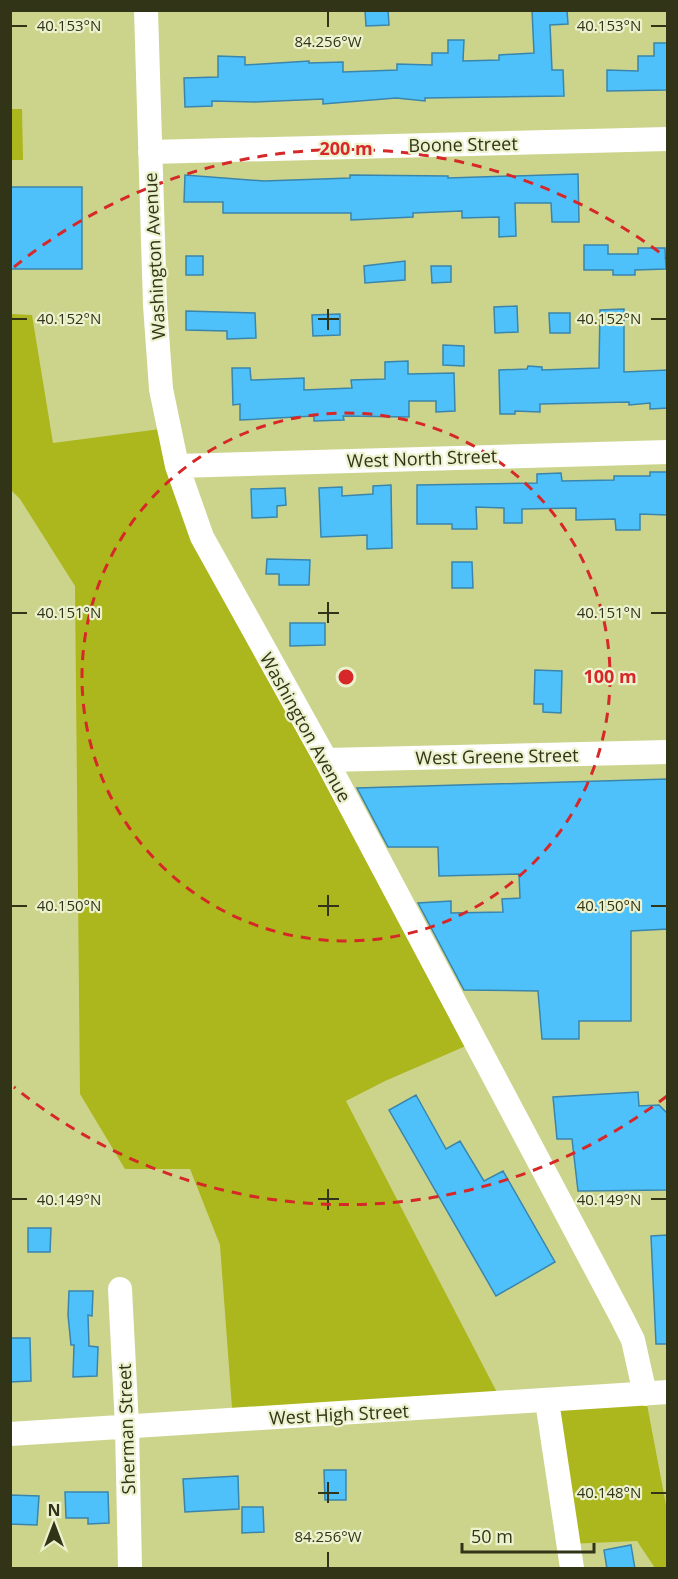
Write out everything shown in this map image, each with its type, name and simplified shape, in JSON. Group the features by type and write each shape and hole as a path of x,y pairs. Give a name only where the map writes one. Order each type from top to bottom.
{"street":[{"name":"Washington Avenue","path":"146,10 161,389 177,466 201,537 326,760 622,1318 656,1393"},
{"name":"Boone Street","path":"150,152 668,138"},
{"name":"West North Street","path":"177,466 668,452"},
{"name":"West Greene Street","path":"326,760 668,752"},
{"name":"Sherman Street","path":"120,1289 127,1426 130,1569"},
{"name":"West High Street","path":"10,1434 656,1393"},
{"path":"547,1401 572,1569"}],"shaded area":[{"path":"10,109 22,109 23,160 11,160"},
{"path":"10,314 32,315 53,443 168,428 177,466 475,1042 385,1081 346,1101 503,1404 233,1421 220,1245 190,1169 125,1169 80,1094 75,586 20,499 11,490"},
{"path":"645,1394 667,1510 667,1568 655,1568 637,1541 568,1544 547,1401"}],"building":[{"path":"365,10 388,10 389,25 366,26"},
{"path":"532,10 567,10 568,24 550,25 552,70 563,70 564,96 425,98 425,101 396,98 323,104 323,99 212,101 212,106 185,107 184,78 218,77 218,56 245,57 245,65 309,61 309,63 343,62 343,72 397,70 397,64 432,65 432,53 448,53 448,40 464,40 463,61 499,60 499,55 534,53"},
{"path":"654,43 668,43 667,90 607,91 607,70 638,71 638,56 654,56"},
{"path":"578,174 579,222 552,222 551,203 515,203 516,236 499,237 499,217 462,218 462,211 413,213 413,217 351,220 351,213 223,213 223,202 184,202 185,175 264,181 350,178 350,175 448,176 448,178"},
{"path":"10,187 82,187 82,269 10,269"},
{"path":"584,245 608,245 608,254 638,254 638,248 665,248 666,269 635,270 635,275 613,275 613,270 584,270"},
{"path":"186,256 203,256 203,275 186,275"},
{"path":"405,261 405,280 365,283 364,266"},
{"path":"431,266 451,266 451,282 432,283"},
{"path":"517,306 518,332 495,333 494,307"},
{"path":"624,309 624,372 668,370 668,408 650,409 650,403 629,405 629,402 540,404 540,412 515,411 515,414 500,414 499,370 527,369 528,366 542,367 542,370 599,368 600,310"},
{"path":"186,311 255,313 256,338 227,339 227,331 186,330"},
{"path":"549,313 570,313 570,333 550,333"},
{"path":"340,314 340,335 313,336 312,315"},
{"path":"443,345 464,346 464,366 443,365"},
{"path":"408,361 408,374 454,373 455,411 436,412 436,401 409,401 409,417 343,416 344,420 314,421 314,416 240,420 240,404 233,405 232,368 250,368 251,380 304,378 304,390 352,388 351,380 385,379 385,362"},
{"path":"650,472 668,472 668,515 640,514 640,530 616,530 615,519 576,520 576,508 522,509 522,523 504,523 504,508 476,507 477,529 452,529 452,524 417,524 417,485 537,483 537,474 561,473 562,481 614,480 614,476 650,476"},
{"path":"391,485 392,548 367,549 367,535 321,537 319,488 342,487 342,496 373,494 373,486"},
{"path":"285,488 286,505 277,506 277,517 252,518 251,489"},
{"path":"267,559 310,560 309,585 279,585 279,574 266,574"},
{"path":"452,562 472,562 473,588 452,588"},
{"path":"290,623 325,623 325,645 290,646"},
{"path":"535,670 562,671 561,713 543,712 543,704 534,704"},
{"path":"668,779 668,929 631,931 631,1021 579,1021 579,1039 542,1039 538,991 464,990 418,903 451,901 451,913 503,912 502,899 520,898 519,874 439,876 438,847 388,847 357,788"},
{"path":"638,1092 639,1106 659,1105 668,1114 668,1190 578,1191 572,1139 557,1139 553,1097"},
{"path":"416,1095 446,1149 460,1141 484,1181 503,1171 555,1262 496,1296 389,1110"},
{"path":"28,1228 51,1228 50,1252 28,1252"},
{"path":"668,1235 668,1344 656,1344 651,1236"},
{"path":"69,1291 93,1291 92,1316 88,1315 89,1346 98,1347 97,1376 73,1377 74,1345 71,1345 68,1315"},
{"path":"10,1338 30,1338 31,1381 10,1382"},
{"path":"324,1470 346,1470 346,1500 325,1500"},
{"path":"238,1476 239,1509 185,1512 183,1479"},
{"path":"65,1492 108,1492 109,1523 88,1524 88,1518 66,1518"},
{"path":"10,1495 39,1496 37,1525 10,1524"},
{"path":"242,1507 263,1507 264,1532 242,1533"},
{"path":"631,1545 635,1569 607,1569 604,1550"}]}
